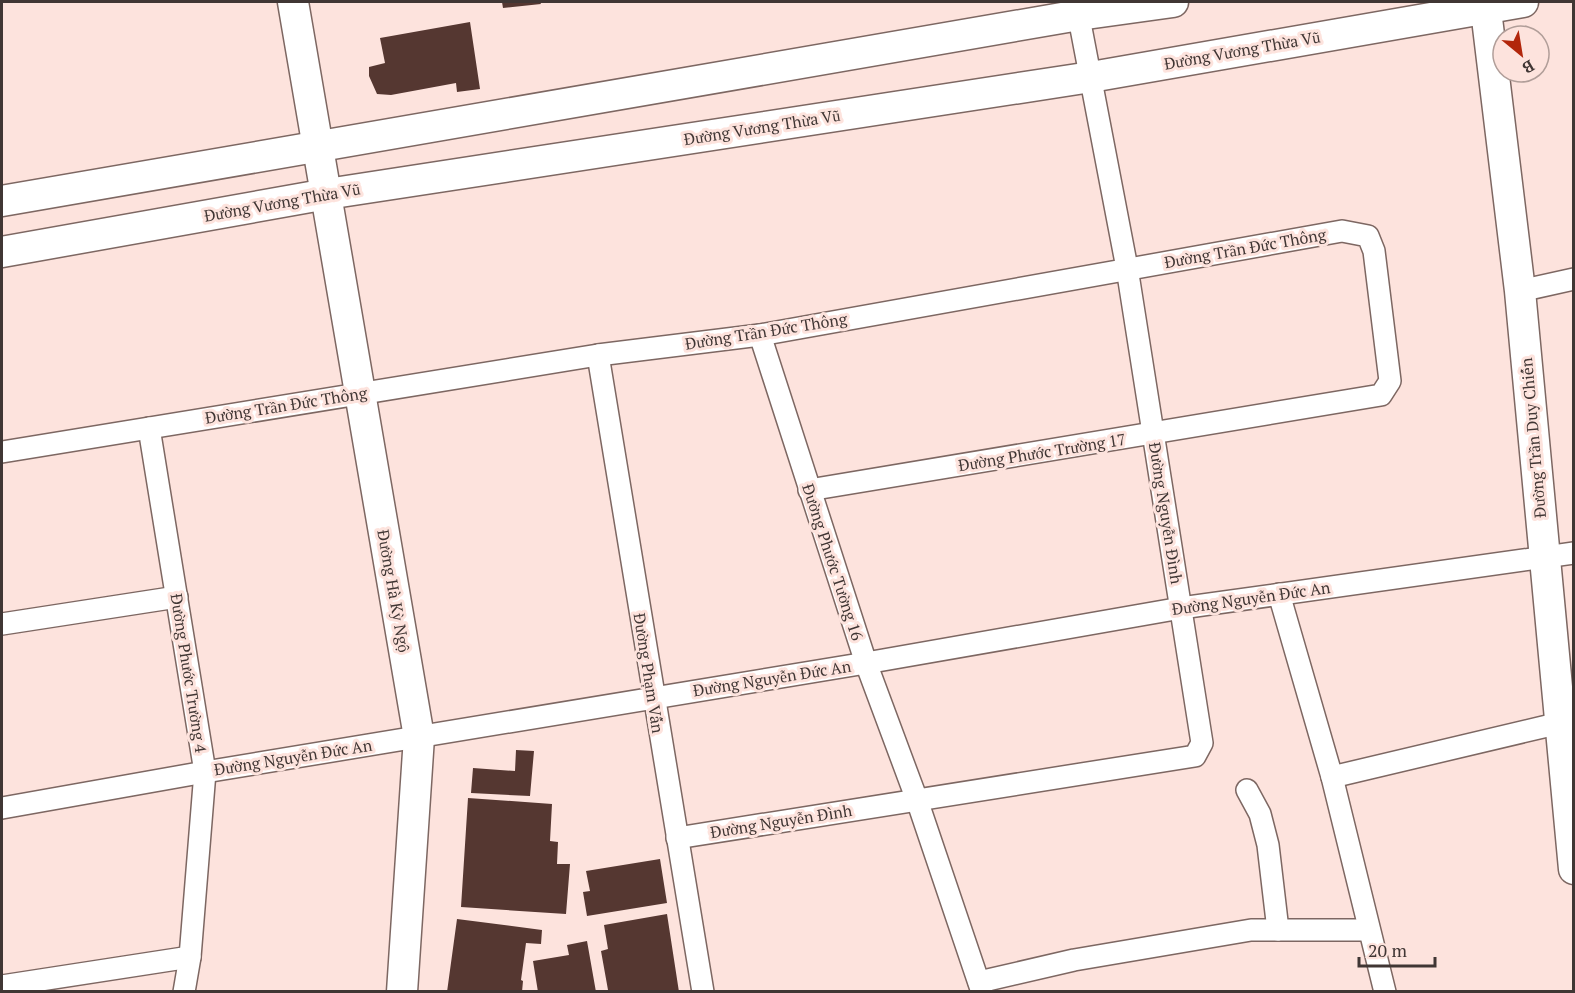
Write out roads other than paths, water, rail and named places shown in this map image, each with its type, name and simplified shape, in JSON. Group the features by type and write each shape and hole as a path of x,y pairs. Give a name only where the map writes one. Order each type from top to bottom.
{"street":[{"name":"Đường Hà Kỳ Ngộ","path":"294,2 419,737 402,992"},
{"path":"2,201 319,147 1077,8 1173,2"},
{"name":"Đường Vương Thừa Vũ","path":"2,252 327,194 1091,77 1485,5 1522,2"},
{"name":"Đường Trần Duy Chiến","path":"1485,5 1520,291 1560,723 1570,790 1574,869"},
{"name":"Đường Nguyễn Đình","path":"677,838 1195,756 1202,742 1127,268 1077,8"},
{"name":"Đường Trần Đức Thông","path":"2,452 598,355 760,335 1342,231 1368,236 1374,251 1390,381 1381,395"},
{"path":"1520,291 1574,279"},
{"name":"Đường Phước Tường 16","path":"760,335 866,663 917,800 981,987"},
{"name":"Đường Phạm Vấn","path":"598,355 703,992"},
{"name":"Đường Phước Trường 17","path":"809,490 1381,395"},
{"name":"Đường Phước Trường 4","path":"149,428 205,772 190,957 184,992"},
{"name":"Đường Nguyễn Đức An","path":"2,808 1181,608 1574,553"},
{"path":"1279,594 1332,777 1385,992"},
{"path":"2,624 177,597"},
{"path":"1332,777 1560,723"},
{"path":"1247,790 1260,814 1268,845 1278,930"},
{"path":"981,987 1085,958 1251,930 1369,930"},
{"path":"2,986 190,957"}]}
